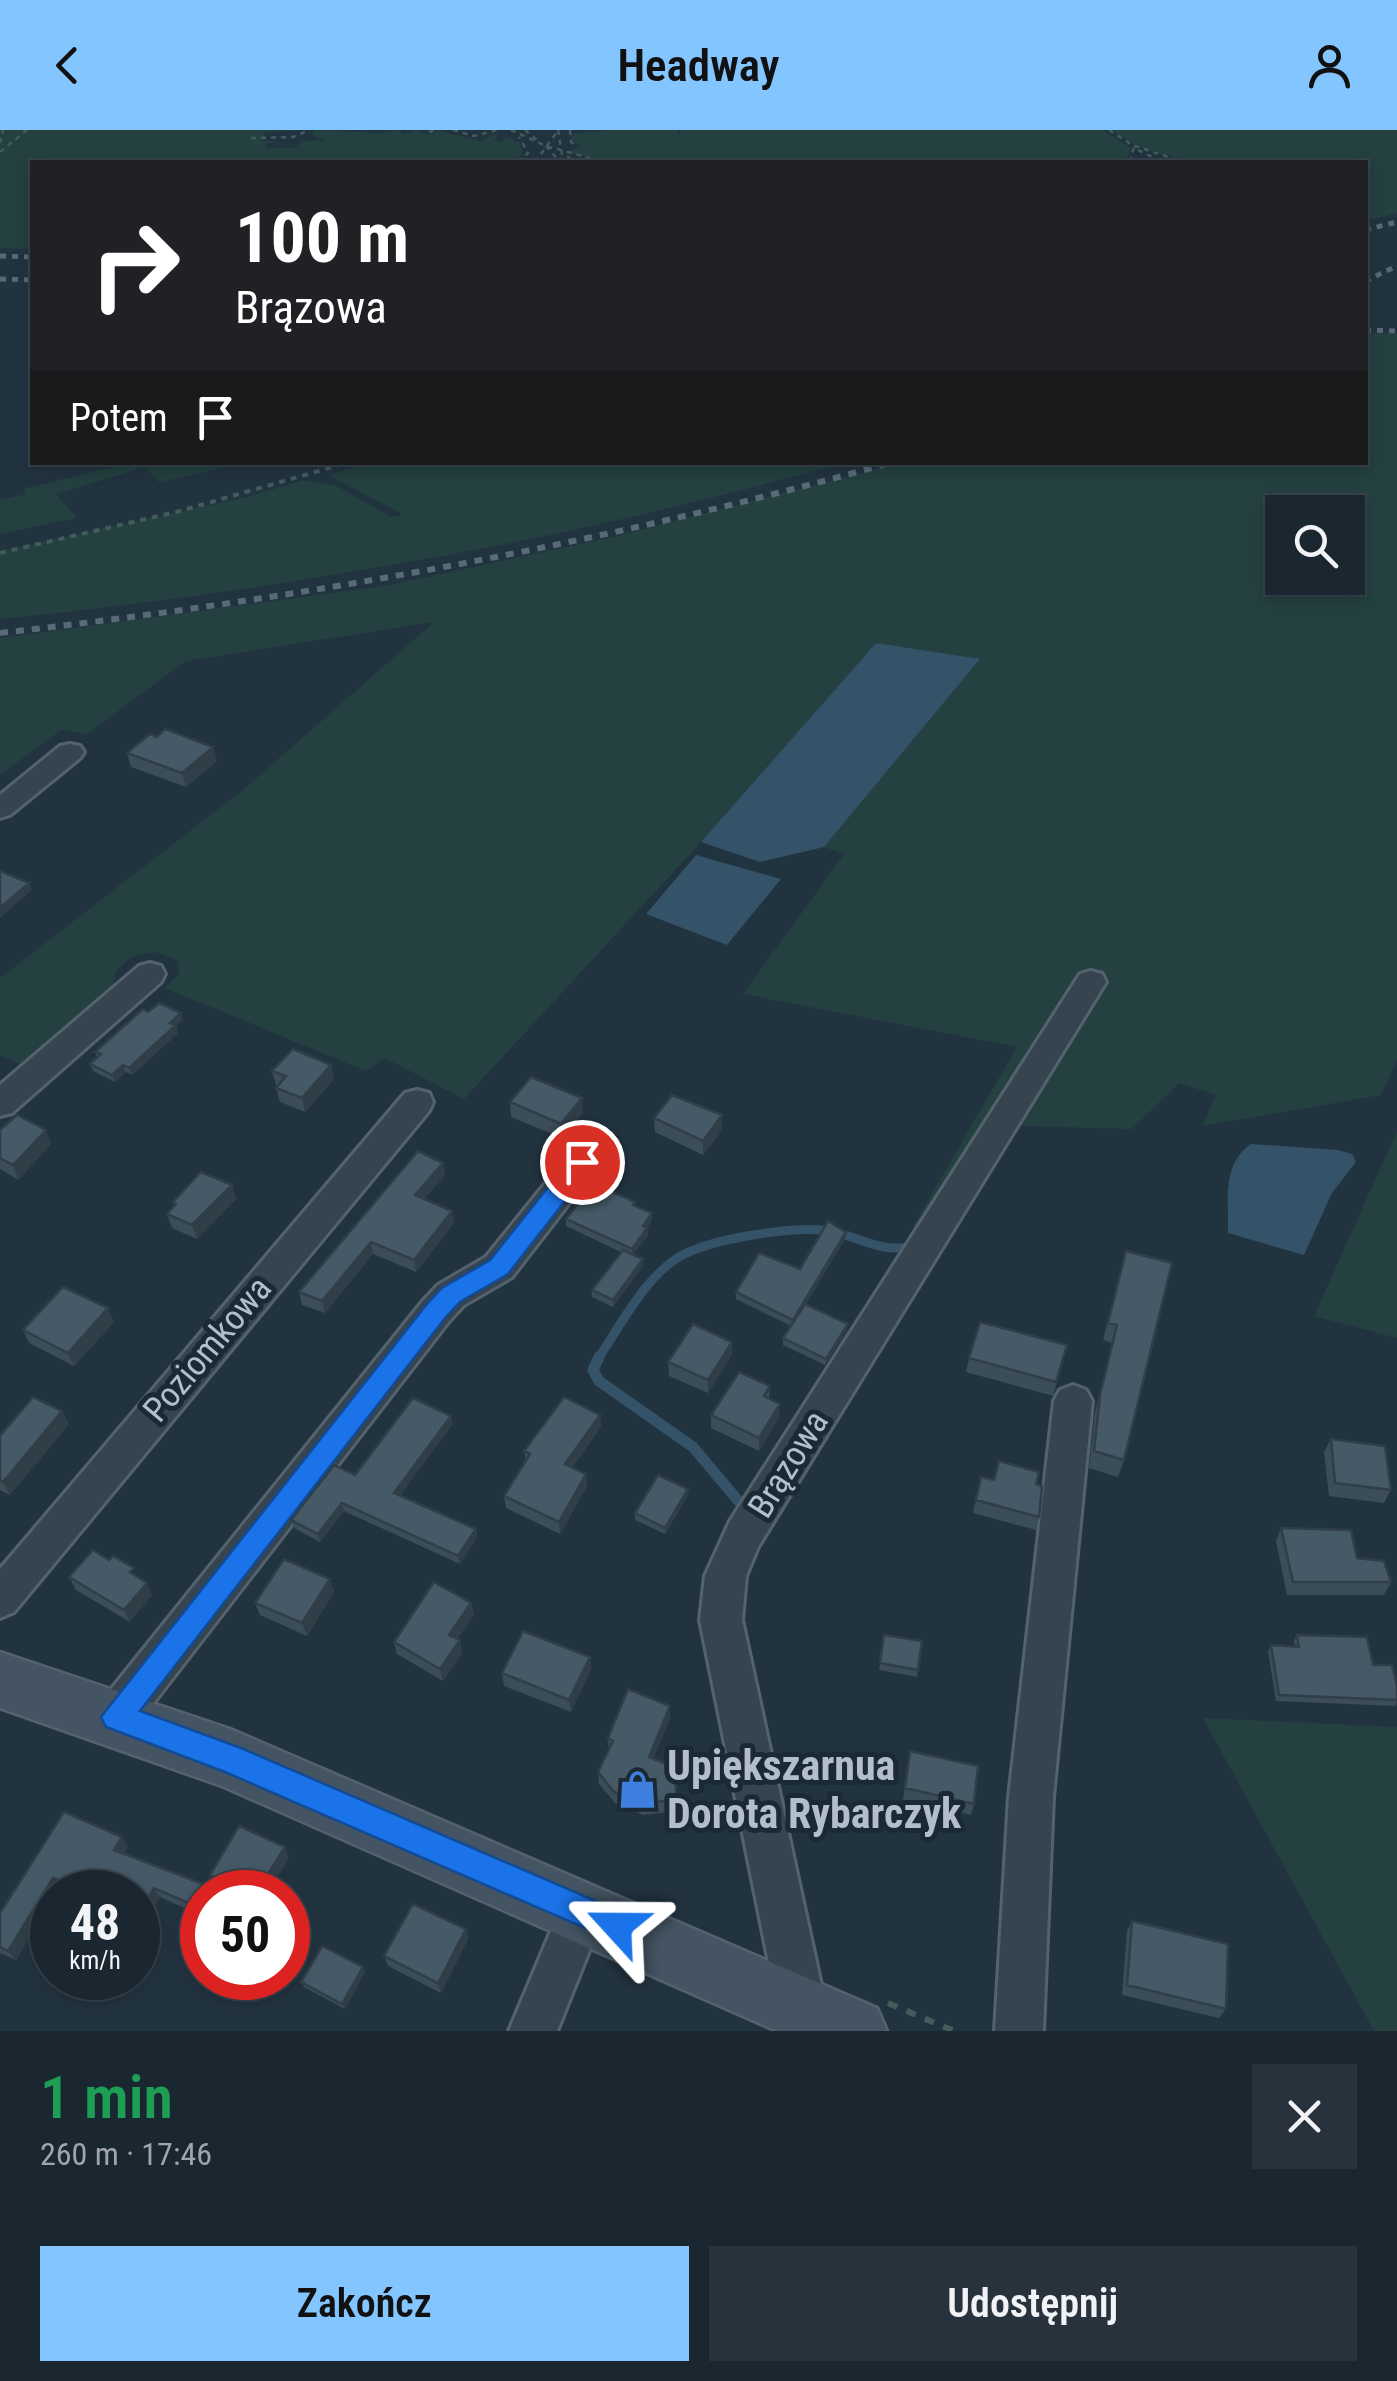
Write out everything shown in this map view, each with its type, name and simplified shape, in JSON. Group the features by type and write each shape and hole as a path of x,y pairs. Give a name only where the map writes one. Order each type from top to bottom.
{"main road":[{"path":"0,1680 230,1759 828,2020"}],"street":[{"path":"0,809 70,752"},
{"path":"0,1104 150,974"},
{"name":"Brązowa","path":"828,2020 721,1620 720,1601 727,1568 751,1522 1091,982"},
{"name":"Poziomkowa","path":"0,1598 417,1102"},
{"path":"116,1717 436,1311 451,1295 499,1267 582,1162"},
{"path":"1019,2031 1031,1796 1073,1402"},
{"path":"533,2031 582,1911"}],"path":[{"path":"0,143 4,130"},
{"path":"0,152 28,130"},
{"path":"251,138 292,137 308,130"},
{"path":"453,130 474,136 497,130"},
{"path":"525,130 557,160"},
{"path":"538,160 558,130"},
{"path":"558,130 561,151 569,160"},
{"path":"561,151 570,130"},
{"path":"1108,130 1159,160"},
{"path":"512,131 546,146 596,160"},
{"path":"512,131 526,144 556,160"},
{"path":"568,136 578,146"},
{"path":"520,160 528,154 526,144"},
{"path":"1131,160 1132,145"},
{"path":"1132,145 1177,160"},
{"path":"1141,152 1142,160"},
{"path":"0,553 180,510 339,465"}],"green space":[{"path":"0,130 305,130 265,132 263,141 279,142 265,144 268,148 294,148 304,141 326,140 313,136 314,130 399,130 404,134 415,130 429,135 437,130 480,141 497,133 497,138 492,139 500,142 509,137 519,143 523,152 517,160 30,160 30,249 0,248"},
{"path":"675,130 679,131 677,137 682,130 1103,130 1131,148 1127,160 600,160 566,152 581,146 571,140 573,134"},
{"path":"1113,130 1397,130 1397,213 1368,220 1368,160 1192,160 1135,145"},
{"path":"1368,333 1397,334 1397,1059 1381,1095 1202,1126 1216,1095 1179,1083 1132,1129 1021,1126 944,1244 912,1228 1017,1047 743,994 844,854 824,847 979,660 876,643 701,842 464,1099 385,1058 366,1071 165,988 179,974 178,960 155,952 131,957 116,971 111,994 24,1066 0,1055 0,978 243,790 434,622 186,661 87,734 61,730 0,775 0,638 390,585 613,537 892,465 1368,465"},
{"path":"121,465 237,465 159,482 145,467 56,494 77,518 0,534 0,500 26,494 23,489"},
{"path":"363,465 836,465 635,516 425,559 213,593 0,619 0,551 247,497 303,480 334,485 392,517 400,516 401,513 328,475"},
{"path":"1397,1131 1397,1338 1314,1316"},
{"path":"1203,1718 1397,1727 1397,2031 1374,2031"}],"water":[{"path":"876,643 980,659 824,847 760,862 701,842"},
{"path":"696,855 781,879 727,945 646,914"},
{"path":"1251,1144 1338,1150 1352,1154 1356,1162 1332,1193 1304,1255 1228,1233 1231,1173 1241,1152"}],"building":[{"path":"165,729 213,747 182,773 127,753 150,734 157,737"},
{"path":"0,871 29,883 0,908"},
{"path":"159,1003 181,1013 170,1023 176,1025 129,1068 123,1065 112,1075 90,1064 101,1054 95,1052 143,1009 148,1012"},
{"path":"293,1049 331,1065 302,1098 276,1088 286,1076 272,1071"},
{"path":"531,1077 582,1098 561,1124 510,1102"},
{"path":"672,1095 722,1115 703,1141 654,1118"},
{"path":"17,1115 46,1130 13,1165 0,1158 0,1130"},
{"path":"418,1151 443,1163 415,1195 452,1211 414,1260 371,1242 322,1301 299,1292"},
{"path":"201,1172 232,1185 192,1225 167,1214 176,1204 173,1202"},
{"path":"591,1187 603,1192 606,1189 652,1213 632,1249 566,1219"},
{"path":"828,1221 846,1232 793,1320 736,1292 759,1253 800,1269"},
{"path":"623,1250 643,1259 613,1300 592,1290"},
{"path":"1126,1251 1172,1263 1124,1460 1094,1451 1100,1395 1117,1325 1108,1323"},
{"path":"63,1287 108,1308 68,1353 23,1330"},
{"path":"805,1304 848,1324 826,1359 783,1338"},
{"path":"980,1322 1067,1345 1056,1382 969,1358"},
{"path":"693,1324 732,1342 708,1380 668,1362"},
{"path":"739,1372 770,1386 764,1396 780,1404 759,1438 711,1415"},
{"path":"33,1397 62,1411 3,1482 0,1436"},
{"path":"564,1397 600,1415 565,1464 586,1474 559,1522 504,1496 530,1454 524,1451"},
{"path":"413,1398 451,1416 394,1493 476,1529 458,1556 342,1503 318,1534 291,1520 334,1465 355,1475"},
{"path":"1331,1439 1385,1446 1391,1490 1335,1483"},
{"path":"999,1461 1039,1472 1039,1517 976,1500 981,1477 994,1480"},
{"path":"658,1475 688,1489 665,1528 635,1513"},
{"path":"1281,1528 1351,1530 1357,1558 1384,1561 1391,1582 1293,1582"},
{"path":"93,1550 134,1568 130,1572 147,1583 124,1610 69,1577"},
{"path":"284,1559 330,1579 302,1623 255,1603"},
{"path":"434,1582 471,1603 449,1635 460,1640 440,1669 394,1642"},
{"path":"523,1631 590,1657 569,1700 502,1673"},
{"path":"884,1635 922,1641 918,1670 880,1663"},
{"path":"1297,1635 1367,1637 1373,1665 1392,1665 1397,1700 1279,1695 1271,1645 1299,1647"},
{"path":"628,1689 670,1706 649,1757 679,1769 675,1780 677,1800 643,1803 614,1792 598,1772 613,1741 608,1738"},
{"path":"910,1751 978,1766 974,1804 905,1788"},
{"path":"64,1812 122,1837 114,1850 180,1875 180,1899 160,1891 160,1870 30,1870 30,1915 8,1951 0,1947 0,1913"},
{"path":"239,1826 285,1847 271,1870 213,1870"},
{"path":"413,1904 466,1929 438,1983 384,1956"},
{"path":"1132,1921 1228,1944 1226,2009 1127,1985"},
{"path":"322,1946 363,1967 342,2004 310,1987 310,1967"}],"waterway":[{"path":"597,1360 655,1277 693,1250 731,1239 796,1230 830,1231 891,1248 912,1246"},
{"path":"599,1357 593,1370 599,1381 693,1447 746,1510"}],"railway":[{"path":"1368,229 1397,222"},
{"path":"0,256 30,257"},
{"path":"1368,280 1397,266"},
{"path":"0,279 30,280"},
{"path":"1368,330 1397,331"},
{"path":"0,633 226,604 450,566 672,519 882,465"}],"place":[{"name":"Upiększarnua Dorota Rybarczyk","path":"637,1789"}],"route":[{"path":"582,1162 499,1267 451,1295 436,1311 116,1717 230,1759 617,1926"}]}
